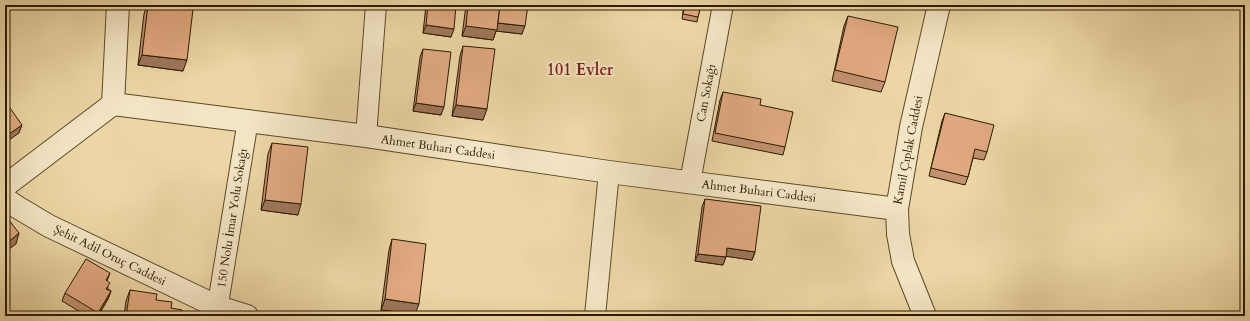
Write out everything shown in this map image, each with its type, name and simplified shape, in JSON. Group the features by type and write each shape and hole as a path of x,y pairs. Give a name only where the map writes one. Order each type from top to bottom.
{"street":[{"path":"5,186 113,104 118,5"},
{"path":"366,136 376,5"},
{"name":"Can Sokağı","path":"690,182 723,5"},
{"name":"Kamil Çıplak Caddesi","path":"925,316 903,261 898,234 897,209 911,127 939,5"},
{"name":"Ahmet Buhari Caddesi","path":"113,104 248,120 609,172 897,209"},
{"name":"150 Nolu İmar Yolu Sokağı","path":"217,312 248,120"},
{"path":"595,316 609,172"},
{"name":"Şehit Adil Oruç Caddesi","path":"5,199 17,208 49,226 217,312 247,316"}],"building":[{"path":"148,5 164,5 193,9 187,60 142,55"},
{"path":"428,5 456,5 454,29 426,25"},
{"path":"468,5 500,5 497,30 466,26"},
{"path":"500,5 528,5 525,26 498,23"},
{"path":"685,5 701,5 698,17 683,14"},
{"path":"848,16 898,27 885,82 835,70"},
{"path":"463,46 495,49 487,109 456,105"},
{"path":"423,49 451,52 444,107 416,103"},
{"path":"723,92 761,99 760,105 793,112 785,147 715,133"},
{"path":"5,101 22,125 5,137"},
{"path":"945,113 994,125 987,152 975,149 968,177 931,168"},
{"path":"272,143 308,147 301,204 265,200"},
{"path":"705,199 761,206 755,252 727,248 726,257 698,254"},
{"path":"5,215 19,233 5,245"},
{"path":"392,239 426,244 419,304 385,299"},
{"path":"86,259 110,273 106,280 110,283 106,289 111,291 98,313 65,293"},
{"path":"130,290 157,294 156,300 172,302 171,308 182,310 181,316 126,316"}],"district":[{"name":"101 Evler","path":"580,69"}]}
